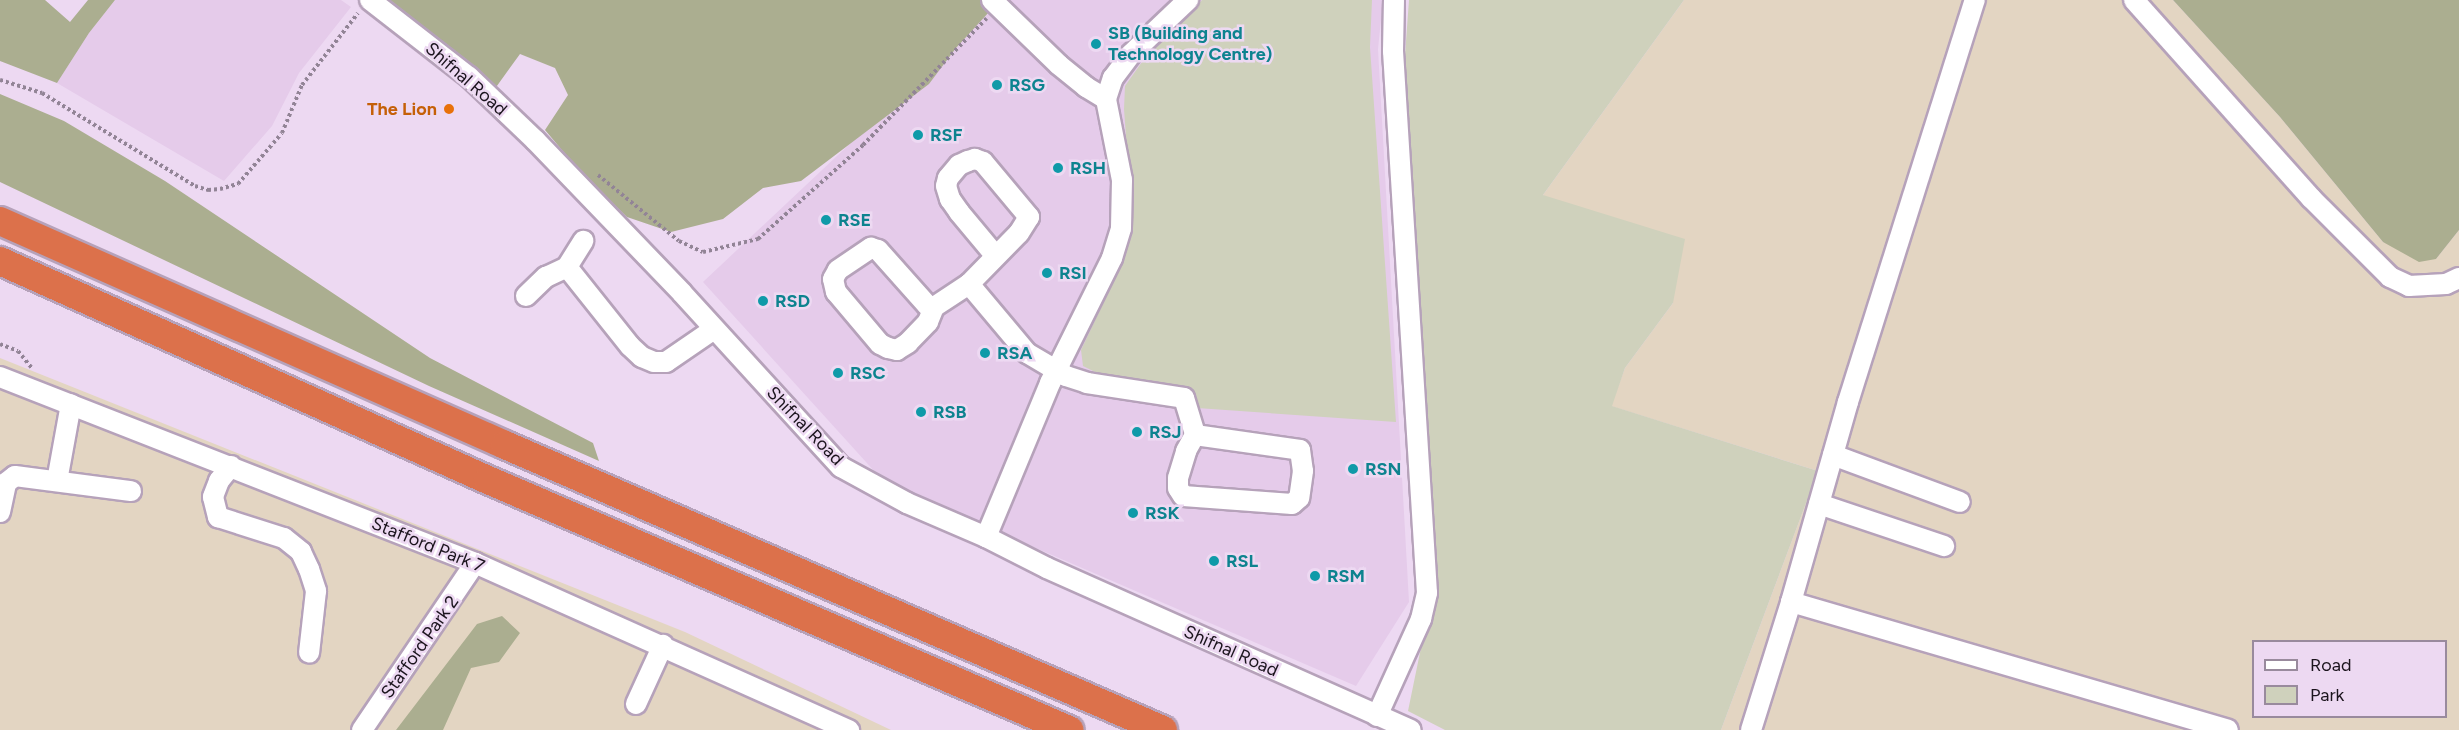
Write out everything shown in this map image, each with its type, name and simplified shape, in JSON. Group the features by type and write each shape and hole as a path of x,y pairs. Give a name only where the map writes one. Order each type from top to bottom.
{"highway":[{"path":"0,221 495,441 1163,730"},
{"path":"0,261 488,480 1069,730"}],"street":[{"path":"986,537 1057,370 1112,258 1121,228 1122,180 1106,99 1113,78 1131,54 1188,0"},
{"path":"1377,716 1421,619 1427,593 1393,51 1394,0"},
{"path":"1751,730 1833,455 1975,0"},
{"path":"2134,0 2311,198 2390,278 2409,286 2446,284 2459,278"},
{"name":"Shifnal Road","path":"366,3 485,93 551,157 841,467 907,503 986,537 1058,573 1411,730"},
{"path":"994,3 1059,65 1086,87 1106,99"},
{"path":"933,307 920,299 878,250 866,250 838,270 833,279 836,292 880,344 897,350 908,343 928,322 933,307 969,284 1019,233 1029,217 983,162 975,159 959,165 948,178 946,186 959,212 995,255"},
{"path":"526,296 546,277 567,267 583,241"},
{"path":"567,267 630,346 642,357 654,362 666,362 714,329"},
{"path":"969,284 1027,353 1066,376 1087,383 1184,398 1195,435 1186,451 1178,478 1183,496 1292,504 1299,498 1303,471 1300,450 1265,443 1221,440 1195,435"},
{"name":"Stafford Park 7","path":"0,377 475,563 663,645 821,724 849,730"},
{"path":"57,482 71,404"},
{"path":"1833,455 1960,502"},
{"path":"231,466 219,481 213,497 218,517 284,538 301,552 309,569 316,591 309,653"},
{"path":"0,512 6,483 15,476 131,491"},
{"path":"1819,504 1944,546"},
{"name":"Stafford Park 2","path":"362,730 475,563"},
{"path":"1791,602 2228,730"},
{"path":"636,704 663,645"}],"path":[{"path":"0,80 42,93 195,186 208,190 220,189 238,184 282,133 302,86 366,3"},
{"path":"593,171 679,241 703,252 758,239 863,145 969,39 994,3"}],"shaded area":[{"path":"115,0 341,0 351,7 299,73 272,126 224,181 57,83 89,33"},
{"path":"981,0 1383,0 1378,49 1409,602 1356,686 885,483 703,282 990,12"},
{"path":"1684,0 2173,0 2280,117 2383,242 2436,259 2459,230 2459,730 1721,730 1818,471 1611,406 1625,368 1673,303 1543,195"},
{"path":"0,358 685,632 891,730 0,730"}],"green space":[{"path":"0,0 45,0 70,22 88,0 115,0 89,33 57,83 0,61"},
{"path":"382,0 981,0 990,11 956,48 929,84 801,181 763,188 723,219 671,232 627,217 583,175 545,130 568,95 555,68 520,54 494,90"},
{"path":"1202,0 1372,0 1370,47 1396,422 1197,408 1196,395 1170,384 1099,374 1083,366 1081,350 1133,232 1124,109 1125,86 1142,62"},
{"path":"1409,0 1684,0 1543,195 1685,239 1673,303 1625,368 1612,406 1818,471 1721,730 1445,730 1408,711 1432,594 1405,55"},
{"path":"2173,0 2459,0 2459,230 2436,259 2419,262 2383,242 2280,117"},
{"path":"0,94 64,121 165,181 430,358 593,443 599,461 429,386 0,182"},
{"path":"502,616 520,633 499,662 471,668 443,730 396,730 477,624"}],"place":[{"name":"SB (Building and Technology Centre)","path":"1096,44"},
{"name":"RSG","path":"997,85"},
{"name":"The Lion","path":"449,109"},
{"name":"RSF","path":"918,135"},
{"name":"RSH","path":"1058,168"},
{"name":"RSE","path":"826,220"},
{"name":"RSI","path":"1047,273"},
{"name":"RSD","path":"763,301"},
{"name":"RSA","path":"985,353"},
{"name":"RSC","path":"838,373"},
{"name":"RSB","path":"921,412"},
{"name":"RSJ","path":"1137,432"},
{"name":"RSN","path":"1353,469"},
{"name":"RSK","path":"1133,513"},
{"name":"RSL","path":"1214,561"},
{"name":"RSM","path":"1315,576"}]}
